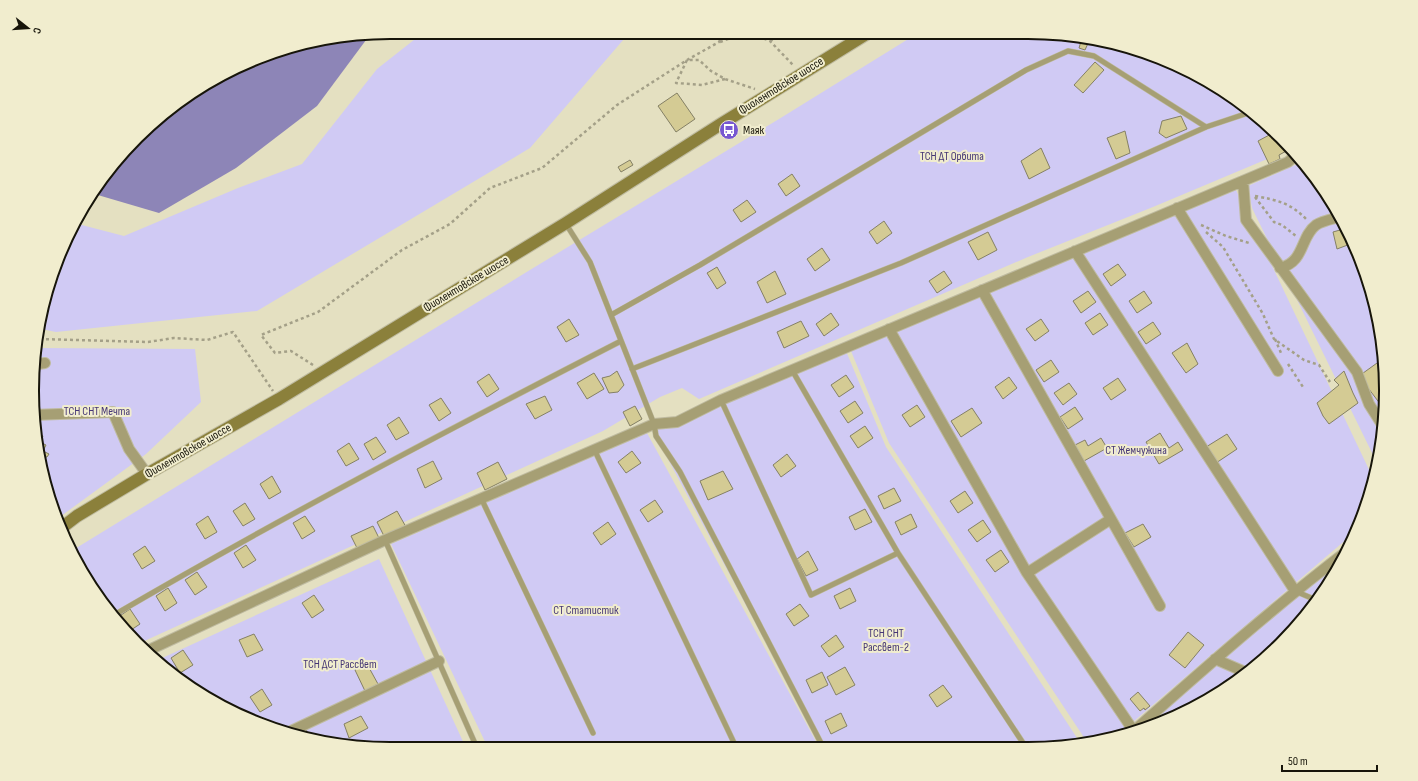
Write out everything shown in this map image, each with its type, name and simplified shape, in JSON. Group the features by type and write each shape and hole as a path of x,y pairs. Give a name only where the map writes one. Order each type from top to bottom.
{"main road":[{"name":"Фиолентовское шоссе","path":"66,525 77,516 147,474 279,399 566,223 857,39"}],"street":[{"path":"152,649 385,540 594,449 654,424 677,422 721,400 1288,162 1292,159"},
{"path":"1243,181 1246,220 1357,372 1369,404 1378,418"},
{"path":"1177,208 1278,371"},
{"path":"1280,268 1290,264 1299,256 1305,242 1317,224 1334,218"},
{"path":"1075,251 1295,591"},
{"path":"982,290 1160,606"},
{"path":"889,329 1027,573 1130,726"},
{"path":"40,415 113,412 129,450 147,474"},
{"path":"1027,573 1111,519"},
{"path":"1145,721 1295,591 1336,559"},
{"path":"1215,659 1240,670"},
{"path":"295,728 438,661"}],"lane":[{"path":"611,315 700,265 1026,70 1068,51 1094,56 1206,127"},
{"path":"632,369 901,263 1206,127 1244,114"},
{"path":"566,223 590,262 654,424 656,436 680,472 820,742"},
{"path":"119,612 420,445 621,341"},
{"path":"792,370 898,553 1022,742"},
{"path":"721,400 811,595 898,553"},
{"path":"594,449 734,742"},
{"path":"481,498 593,733"},
{"path":"385,540 474,742"},
{"path":"1295,591 1311,598"}],"path":[{"path":"323,371 291,351 276,353 261,335 318,312 402,250 450,224 490,188 542,168 617,105 687,60 725,39"},
{"path":"719,42 727,39"},
{"path":"765,39 770,41 794,66 789,71"},
{"path":"770,41 774,39"},
{"path":"687,60 699,60 711,71 725,79 769,94"},
{"path":"687,60 676,83 702,85 725,79"},
{"path":"1243,181 1274,222 1289,230 1305,242"},
{"path":"1255,196 1278,200 1289,205 1300,212 1314,227"},
{"path":"1263,245 1259,247 1226,236 1198,224 1223,247 1263,314 1282,353"},
{"path":"43,339 148,342 174,338 207,340 233,332 279,399"},
{"path":"1274,339 1304,360 1319,365 1330,382"},
{"path":"1285,360 1303,387"}],"green space":[{"path":"415,39 624,39 530,148 257,311 56,332 45,330 51,300 58,278 66,256 81,225 124,236 238,188 302,164 377,69"},
{"name":"ТСН ДТ Орбита","path":"908,39 1050,40 1073,42 1118,51 1183,75 1223,98 1259,126 1284,151 1153,207 1028,257 699,399 682,388 660,397 603,431 144,641 126,622 98,586 76,548"},
{"path":"1296,165 1320,195 1343,235 1367,300 1376,345 1379,390 1376,436 1373,454 1252,208 1248,186"},
{"name":"СТ Жемчужина","path":"1236,190 1369,470 1367,481 1346,540 1127,727 1084,737 889,443 851,351"},
{"name":"ТСН СНТ Мечта","path":"42,348 195,349 201,402 146,454 62,515 51,481 42,436 39,390"},
{"name":"ТСН СНТ Рассвет-2","path":"846,351 886,447 1077,738 1028,742 819,742 655,435 654,427"},
{"name":"СТ Статистик","path":"647,433 816,742 485,742 391,544"},
{"path":"1342,549 1320,586 1292,622 1259,655 1223,683 1203,695 1162,715 1130,726 1282,597"},
{"name":"ТСН ДСТ Рассвет","path":"379,559 463,742 368,741 345,739 300,730 235,706 195,683 163,658"}],"shaded area":[{"path":"366,40 317,106 236,168 159,213 98,195 126,159 159,126 195,98 235,75 256,66 300,51 345,42"}],"building":[{"path":"1080,43 1087,45 1085,50 1079,48"},
{"path":"1095,62 1104,70 1083,93 1074,85"},
{"path":"677,93 695,119 676,132 658,106"},
{"path":"1181,116 1187,129 1166,138 1159,133 1162,121"},
{"path":"1125,131 1130,153 1116,159 1107,138"},
{"path":"1269,135 1285,152 1279,155 1280,159 1269,164 1258,141"},
{"path":"1041,148 1050,168 1029,179 1021,161"},
{"path":"630,160 633,165 621,172 618,167"},
{"path":"792,174 800,186 786,196 778,184"},
{"path":"747,200 756,212 741,222 733,210"},
{"path":"884,221 892,233 877,244 869,232"},
{"path":"1340,230 1347,245 1337,249 1333,232"},
{"path":"988,232 997,250 978,260 968,242"},
{"path":"822,248 830,260 815,271 807,259"},
{"path":"1118,264 1126,275 1111,286 1103,274"},
{"path":"717,267 726,283 717,289 707,273"},
{"path":"775,271 786,294 767,303 757,282"},
{"path":"944,271 952,283 937,293 929,281"},
{"path":"1088,291 1096,302 1081,313 1073,301"},
{"path":"1144,291 1152,303 1137,313 1129,301"},
{"path":"831,313 839,325 824,336 816,324"},
{"path":"1100,313 1108,325 1093,335 1085,323"},
{"path":"569,319 579,335 566,342 557,327"},
{"path":"1041,319 1049,331 1035,341 1026,329"},
{"path":"801,321 809,336 784,348 777,332"},
{"path":"1153,322 1161,334 1146,344 1138,332"},
{"path":"1187,343 1198,364 1186,373 1172,353"},
{"path":"1051,360 1059,372 1044,382 1036,370"},
{"path":"1378,363 1378,402 1359,376"},
{"path":"617,371 624,385 618,392 609,393 602,378 610,376"},
{"path":"1344,371 1358,403 1329,424 1323,416 1317,403 1339,385 1334,380"},
{"path":"594,373 604,389 587,399 577,383"},
{"path":"489,374 499,389 487,397 477,382"},
{"path":"846,375 854,387 839,397 831,385"},
{"path":"1009,377 1017,388 1003,399 995,387"},
{"path":"1118,378 1126,390 1111,400 1103,388"},
{"path":"1069,383 1077,394 1063,405 1054,393"},
{"path":"545,396 552,410 535,419 526,404"},
{"path":"441,398 451,413 439,421 429,405"},
{"path":"855,401 863,413 848,423 840,411"},
{"path":"917,405 925,417 910,427 902,415"},
{"path":"635,406 642,419 630,426 623,412"},
{"path":"1075,407 1083,419 1068,429 1060,417"},
{"path":"972,408 982,423 961,437 951,421"},
{"path":"399,417 409,433 396,440 387,425"},
{"path":"865,426 873,438 858,448 850,436"},
{"path":"1160,433 1169,448 1178,442 1183,450 1159,464 1146,442"},
{"path":"1227,434 1237,449 1216,463 1206,447"},
{"path":"376,437 386,452 373,460 364,444"},
{"path":"1101,438 1107,448 1084,461 1075,445 1085,440 1088,446"},
{"path":"349,443 359,459 346,466 337,451"},
{"path":"632,451 641,463 626,473 618,462"},
{"path":"45,452 49,454 46,457"},
{"path":"787,454 796,466 781,477 773,465"},
{"path":"433,461 442,479 425,488 417,469"},
{"path":"498,462 507,479 485,490 477,473"},
{"path":"723,471 733,489 708,500 700,481"},
{"path":"272,476 281,492 269,499 260,484"},
{"path":"894,488 901,501 884,509 878,496"},
{"path":"965,491 973,503 958,513 950,501"},
{"path":"655,500 663,512 648,522 640,510"},
{"path":"245,503 255,519 243,526 233,511"},
{"path":"865,509 872,522 855,530 849,517"},
{"path":"397,511 406,527 385,538 377,522"},
{"path":"911,514 917,527 901,535 895,522"},
{"path":"208,516 217,532 205,539 196,524"},
{"path":"305,516 315,531 302,539 293,523"},
{"path":"983,520 991,532 977,542 968,530"},
{"path":"608,522 616,534 601,545 593,533"},
{"path":"1143,524 1151,537 1134,547 1125,533"},
{"path":"373,526 380,540 358,550 351,536"},
{"path":"246,545 256,560 243,568 234,553"},
{"path":"145,546 155,561 142,569 133,554"},
{"path":"1001,550 1009,562 995,572 986,560"},
{"path":"808,551 818,570 806,576 797,559"},
{"path":"197,572 207,587 195,595 185,580"},
{"path":"168,588 177,603 165,611 156,596"},
{"path":"850,588 856,601 840,609 834,596"},
{"path":"314,595 324,610 312,618 302,603"},
{"path":"800,604 809,616 794,626 786,614"},
{"path":"130,609 140,624 133,629 121,615"},
{"path":"1188,632 1204,645 1185,668 1169,655"},
{"path":"254,634 263,650 247,657 239,640"},
{"path":"836,635 844,647 829,657 821,646"},
{"path":"183,650 193,665 181,672 171,658"},
{"path":"367,664 378,684 365,691 355,670"},
{"path":"845,667 855,685 836,695 827,677"},
{"path":"822,672 828,685 812,693 806,680"},
{"path":"943,685 952,697 937,707 929,695"},
{"path":"262,689 272,705 260,712 250,697"},
{"path":"1138,692 1150,706 1145,710 1144,708 1140,711 1130,699"},
{"path":"841,713 847,726 831,734 825,721"},
{"path":"361,716 368,728 349,738 344,724"}],"place":[{"name":"Маяк","path":"729,130"}]}
